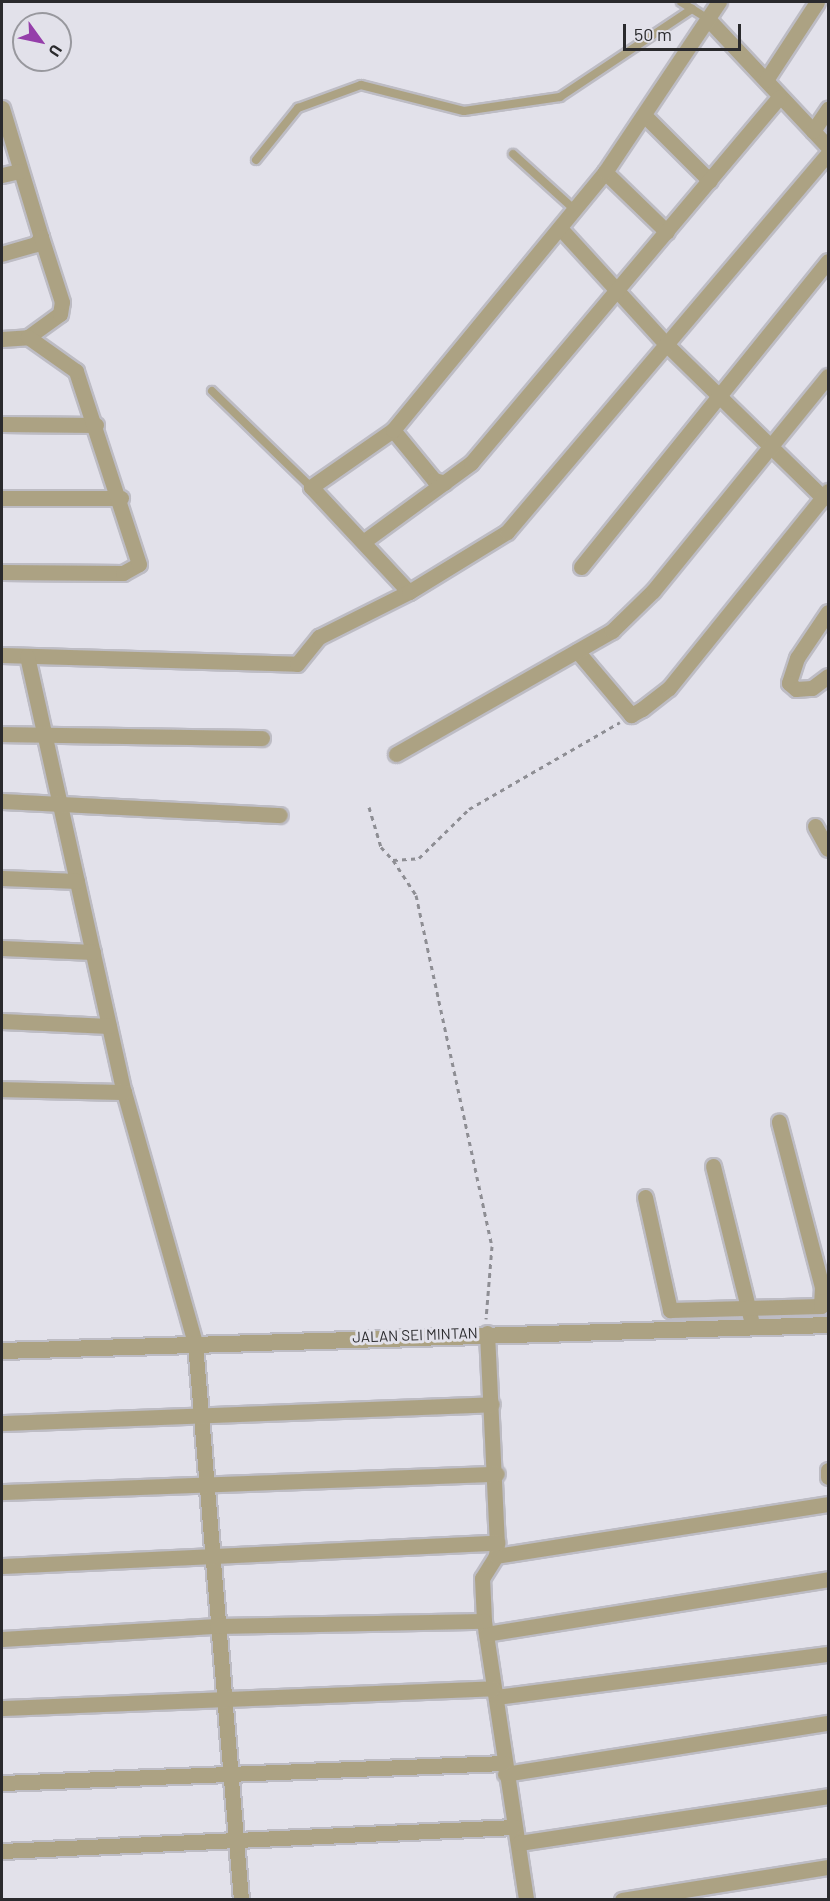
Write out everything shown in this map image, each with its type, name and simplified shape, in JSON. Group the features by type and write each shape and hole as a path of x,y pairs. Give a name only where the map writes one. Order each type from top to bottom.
{"street":[{"path":"409,592 311,487 393,430 605,172 719,2"},
{"path":"766,80 817,2"},
{"path":"708,19 828,147"},
{"path":"363,542 471,463 779,97"},
{"path":"2,108 62,302 60,314 28,337 2,339"},
{"path":"813,131 828,109"},
{"path":"644,115 710,181"},
{"path":"2,655 297,664 319,637 409,592 507,532 828,154"},
{"path":"2,175 20,171"},
{"path":"605,172 667,232"},
{"path":"560,228 666,344 772,447 826,495 669,688 631,715 578,651"},
{"path":"2,254 36,244 41,237"},
{"path":"581,567 828,261"},
{"path":"2,572 134,569 139,556 76,371 28,337"},
{"path":"396,754 612,631 652,591 828,376"},
{"path":"2,424 96,425"},
{"path":"393,430 426,472 445,483"},
{"path":"2,498 121,498"},
{"path":"828,612 797,658 789,683 796,688 812,688 828,676"},
{"path":"27,656 45,736 56,802 77,881 124,1092 195,1343 228,1772 241,1899"},
{"path":"2,734 262,738"},
{"path":"2,801 280,815"},
{"path":"815,826 828,849"},
{"path":"2,878 77,881"},
{"path":"2,948 93,952"},
{"path":"2,1021 109,1026"},
{"path":"2,1089 124,1092"},
{"path":"645,1197 668,1308 681,1312 751,1317 813,1308 824,1303 779,1122"},
{"path":"713,1166 751,1317"},
{"name":"JALAN SEI MINTAN","path":"2,1351 487,1333 751,1317 828,1325"},
{"path":"487,1333 497,1474 497,1550 482,1578 485,1627 504,1768 519,1843 526,1899"},
{"path":"2,1423 200,1412 492,1404"},
{"path":"2,1492 497,1474"},
{"path":"2,1566 497,1550 828,1504"},
{"path":"2,1639 217,1626 485,1627 828,1579"},
{"path":"2,1708 222,1699 494,1693 828,1654"},
{"path":"2,1783 228,1772 504,1768 828,1723"},
{"path":"519,1843 828,1796"},
{"path":"2,1851 514,1827"},
{"path":"622,1899 828,1867"}],"lane":[{"path":"681,2 708,19"},
{"path":"256,160 298,108 361,85 464,111 560,97 692,9"},
{"path":"513,154 575,210"},
{"path":"212,392 311,487"}],"path":[{"path":"393,860 419,858 469,809 631,715"},
{"path":"369,807 381,847 393,860 416,895 492,1246 487,1333"}]}
